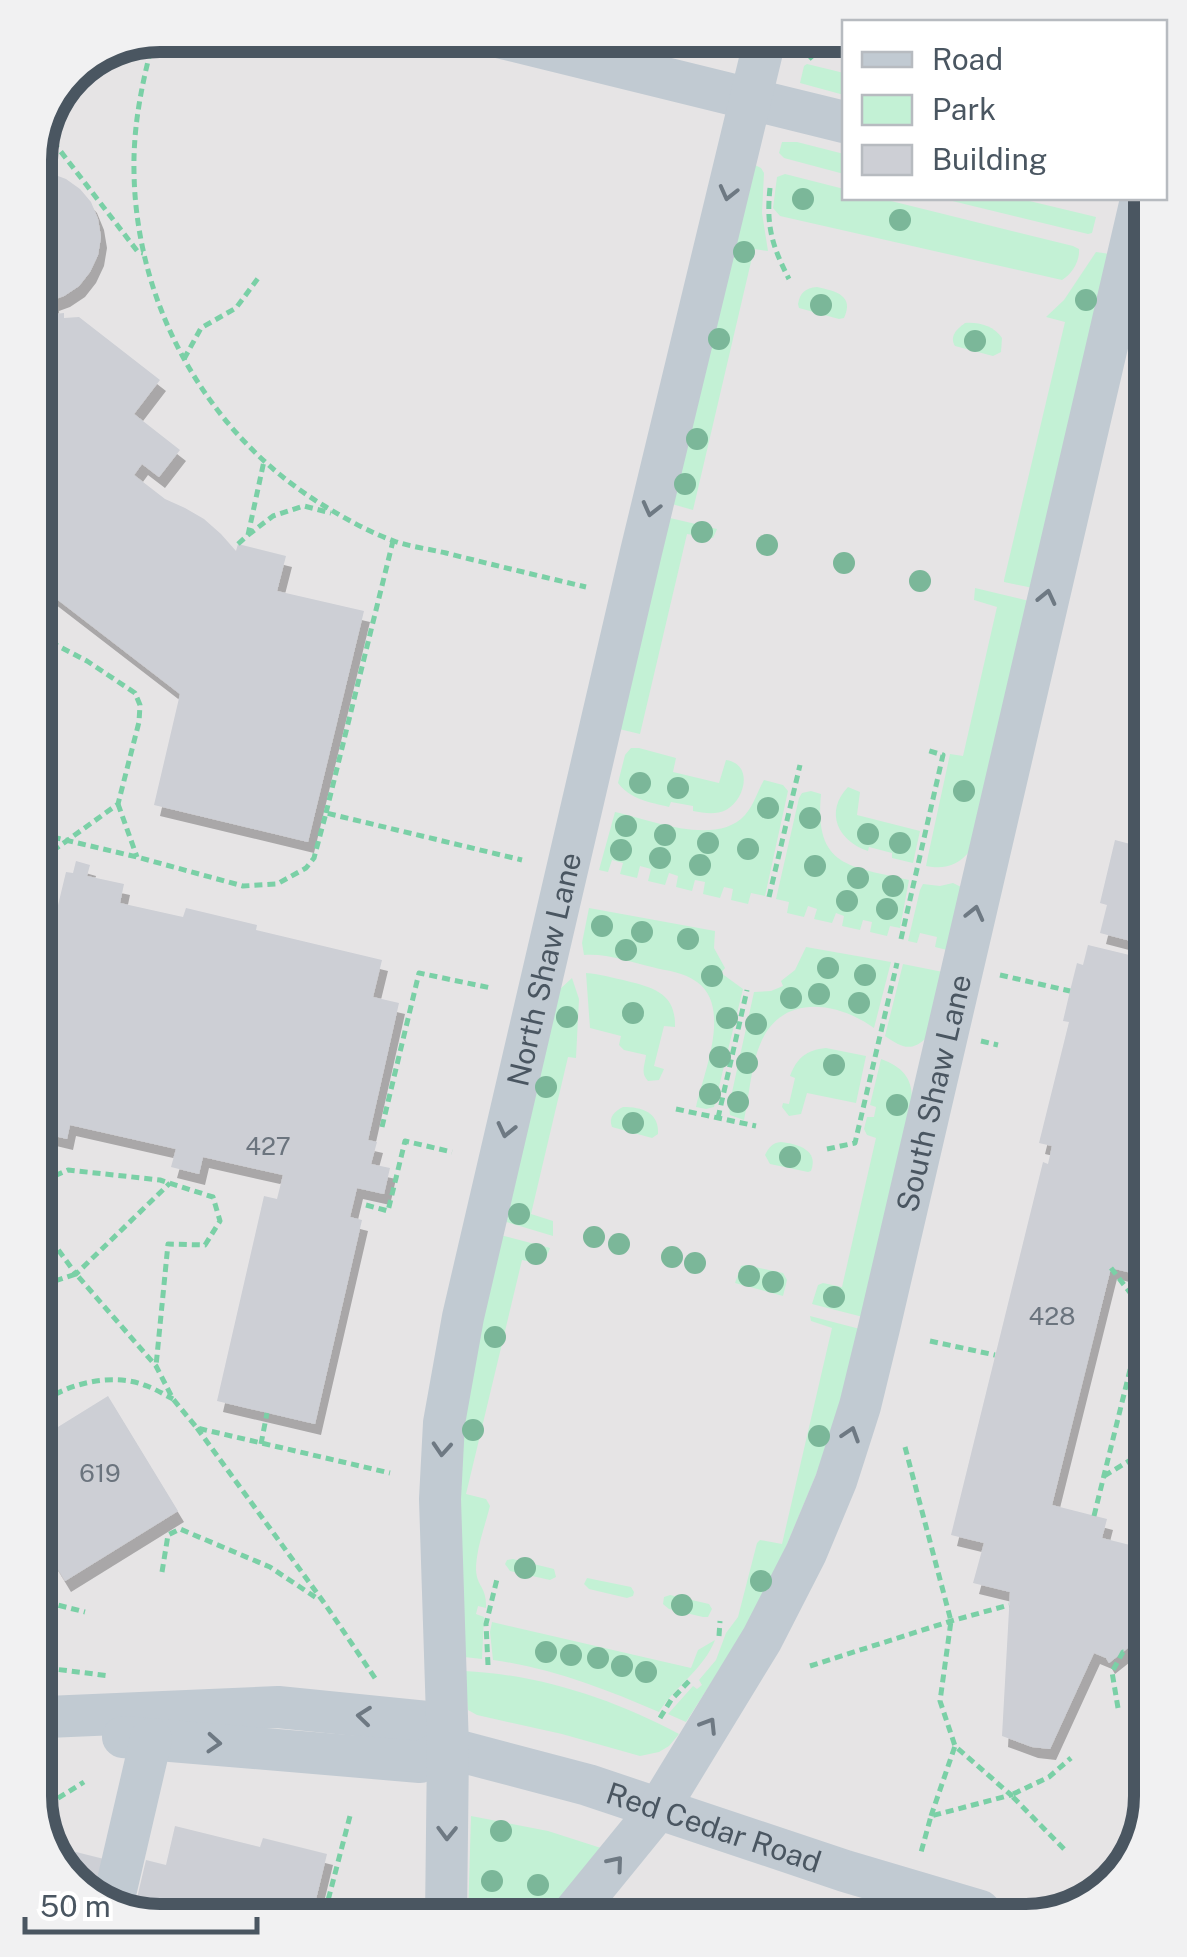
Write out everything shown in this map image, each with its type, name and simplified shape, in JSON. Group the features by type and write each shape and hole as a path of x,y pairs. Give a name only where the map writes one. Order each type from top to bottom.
{"street":[{"path":"562,52 842,121"},
{"name":"North Shaw Lane","path":"446,1904 448,1748 440,1499 451,1379 588,776 762,53"},
{"name":"South Shaw Lane","path":"581,1904 659,1808 762,1639 806,1553 836,1481 860,1406 1134,217"},
{"name":"Red Cedar Road","path":"52,1717 278,1707 427,1722 448,1748 588,1784 845,1871 958,1904"},
{"name":"Red Cedar Road","path":"52,1729 420,1762 448,1748"},
{"path":"115,1894 151,1738"}],"path":[{"path":"150,53 135,132 136,213 143,253 154,292 184,359 236,432 288,481 340,515 393,541 586,588"},
{"path":"809,59 816,53"},
{"path":"54,144 138,252 143,253"},
{"path":"770,182 768,223 774,250 789,279"},
{"path":"184,359 201,328 236,308 259,276"},
{"path":"248,535 264,461"},
{"path":"238,544 273,516 304,506 340,515"},
{"path":"53,838 243,886 277,884 306,868 314,858 326,814 393,541"},
{"path":"53,643 87,660 135,693 140,705 118,804 137,857"},
{"path":"901,939 943,755 926,750"},
{"path":"769,897 800,766"},
{"path":"53,851 118,804"},
{"path":"326,814 522,860"},
{"path":"827,1150 855,1143 896,963"},
{"path":"382,1127 418,973 491,988"},
{"path":"1014,978 1070,991"},
{"path":"718,1118 747,990"},
{"path":"676,1109 756,1126"},
{"path":"366,1205 388,1211 405,1141 452,1152"},
{"path":"52,1177 68,1170 170,1183 213,1197 220,1221 204,1245 168,1244 156,1366"},
{"path":"52,1293 55,1281 76,1274 170,1183"},
{"path":"52,1242 156,1366 173,1399 378,1680"},
{"path":"1111,1268 1134,1296"},
{"path":"930,1340 995,1356"},
{"path":"1094,1516 1134,1362"},
{"path":"52,1395 97,1380 140,1383 173,1399"},
{"path":"261,1444 266,1413"},
{"path":"197,1428 390,1473"},
{"path":"905,1447 951,1620 940,1701 955,1746 1064,1849"},
{"path":"1104,1476 1134,1457"},
{"path":"162,1572 168,1535 180,1529 270,1567 324,1604"},
{"path":"488,1665 486,1624 497,1580"},
{"path":"52,1604 85,1612"},
{"path":"810,1666 1009,1605"},
{"path":"719,1642 720,1621"},
{"path":"1118,1708 1112,1672 1123,1652 1134,1651"},
{"path":"660,1718 670,1700 698,1672"},
{"path":"911,1889 955,1746"},
{"path":"931,1816 1010,1795 1049,1778 1071,1758"},
{"path":"53,1802 84,1782"},
{"path":"327,1904 350,1816"}],"shaded area":[{"path":"161,52 842,53 842,200 1134,200 1134,1810 1126,1838 1112,1862 1098,1878 1074,1893 1040,1904 154,1904 126,1899 89,1878 64,1844 52,1796 53,154 56,133 75,95 89,79 126,58"}],"green space":[{"path":"804,66 842,73 842,94 800,83"},
{"path":"782,142 797,142 842,153 842,173 784,158 779,153"},
{"path":"755,165 764,173 762,213 768,251 754,249 693,510 672,504"},
{"path":"785,174 842,188 842,200 887,200 1073,246 1079,249 1078,258 1062,280 780,216 773,208 777,177"},
{"path":"948,200 1025,200 1096,217 1092,233"},
{"path":"1096,252 1110,254 1033,588 1004,582 1065,322 1046,317 1064,300"},
{"path":"817,287 845,299 844,318 799,308 802,294"},
{"path":"965,323 995,330 1002,338 1001,352 993,356 955,346 953,336"},
{"path":"670,518 717,529 713,538 687,534 640,734 619,729"},
{"path":"975,588 1029,601 970,851 951,865 926,866 950,754 963,756 997,607 974,600"},
{"path":"631,748 676,758 673,772 719,783 726,760 735,763 743,775 742,791 733,805 714,813 641,799 618,783 625,755"},
{"path":"764,780 783,785 788,791 765,896 751,893 748,904 731,900 733,889 724,887 720,898 703,894 705,882 695,880 692,891 676,887 678,876 669,873 665,885 648,881 651,869 640,866 637,878 620,874 623,863 612,860 608,872 599,870 615,812 664,825 718,829 745,815"},
{"path":"848,787 860,792 857,815 920,831 913,863 892,858 892,853 869,847 868,851 842,833 837,806"},
{"path":"811,791 821,794 820,818 830,850 853,866 909,880 900,928 890,926 887,936 870,932 872,922 863,920 860,930 842,926 844,916 836,913 832,923 814,919 817,909 808,906 804,917 787,913 789,902 776,899 799,798"},
{"path":"953,883 961,887 947,950 935,947 937,937 920,933 917,943 908,941 923,884"},
{"path":"589,908 715,931 714,948 725,968 721,973 743,989 714,1107 696,1107 713,1041 713,1007 707,993 681,974 610,957 584,955 582,943"},
{"path":"806,947 891,962 874,1028 831,1009 801,1008 787,1013 774,1022 760,1045 744,1120 730,1115 754,992 783,986 781,981 795,970"},
{"path":"903,964 943,972 925,1039 910,1047 885,1036"},
{"path":"586,973 646,986 668,1000 675,1027 664,1026 654,1066 664,1069 659,1080 648,1081 644,1072 646,1055 624,1050 619,1045 621,1036 590,1028"},
{"path":"572,978 579,999 576,1058 568,1057 531,1214 553,1221 553,1236 503,1221 558,991"},
{"path":"826,1048 866,1056 856,1103 807,1093 801,1114 789,1116 782,1107 783,1103 789,1104 793,1070 808,1053"},
{"path":"881,1059 904,1074 912,1099 863,1317 812,1304 818,1285 842,1287 876,1138 864,1129 867,1117 874,1117 876,1107 870,1105"},
{"path":"623,1107 648,1112 656,1120 658,1134 652,1138 612,1127 613,1115"},
{"path":"781,1142 810,1153 811,1171 770,1164 765,1155 771,1146"},
{"path":"500,1235 550,1248 545,1261 522,1260 466,1494 486,1499 490,1506 476,1562 486,1601 486,1608 478,1606 476,1614 484,1617 482,1659 464,1657 459,1475 470,1369"},
{"path":"741,1266 783,1273 787,1280 783,1296 735,1283"},
{"path":"810,1316 860,1329 840,1417 763,1602 686,1722 668,1714 693,1686 697,1689 702,1685 699,1680 716,1660 726,1633 738,1617 757,1543 760,1540 782,1544 832,1328 811,1321"},
{"path":"513,1559 554,1569 556,1577 550,1580 510,1571 505,1564"},
{"path":"587,1578 631,1587 633,1596 589,1589 584,1584"},
{"path":"664,1597 709,1604 712,1609 708,1617 703,1617 669,1609 663,1604"},
{"path":"492,1622 691,1668 698,1650 715,1640 704,1660 659,1712 578,1680 493,1660"},
{"path":"464,1671 519,1677 574,1690 679,1734 659,1752 640,1756 477,1715 468,1710"},
{"path":"471,1816 548,1831 601,1848 555,1904 468,1904"}],"building":[{"path":"53,174 80,189 91,202 101,237 90,272 79,286 53,300 54,314 79,317 160,380 134,414 180,450 159,477 142,464 134,475 165,499 204,519 236,551 238,544 286,556 277,591 364,611 308,842 154,805 180,694 53,596"},
{"path":"1115,840 1134,845 1134,942 1100,933 1107,905 1100,903"},
{"path":"76,861 90,865 87,876 124,884 120,903 183,917 186,908 257,925 256,930 382,960 373,997 399,1003 368,1140 377,1142 371,1164 390,1168 384,1194 357,1188 350,1217 362,1220 315,1424 217,1401 264,1196 277,1199 283,1175 203,1157 199,1174 171,1167 176,1149 70,1125 67,1139 52,1135 53,928 66,872 73,873"},
{"path":"1088,945 1134,956 1134,1274 1111,1268 1052,1505 1107,1519 1102,1538 1134,1546 1134,1643 1109,1663 1094,1653 1050,1749 1002,1736 1010,1592 973,1583 984,1543 951,1535 1043,1162 1048,1164 1052,1146 1039,1143 1069,1022 1063,1021 1070,991 1077,963 1083,965"},
{"path":"108,1396 178,1511 65,1581 52,1560 52,1431"},
{"path":"175,1826 260,1847 263,1838 327,1854 315,1904 136,1901 146,1860 166,1865"},
{"path":"67,1850 104,1859 98,1884 79,1868"}]}
